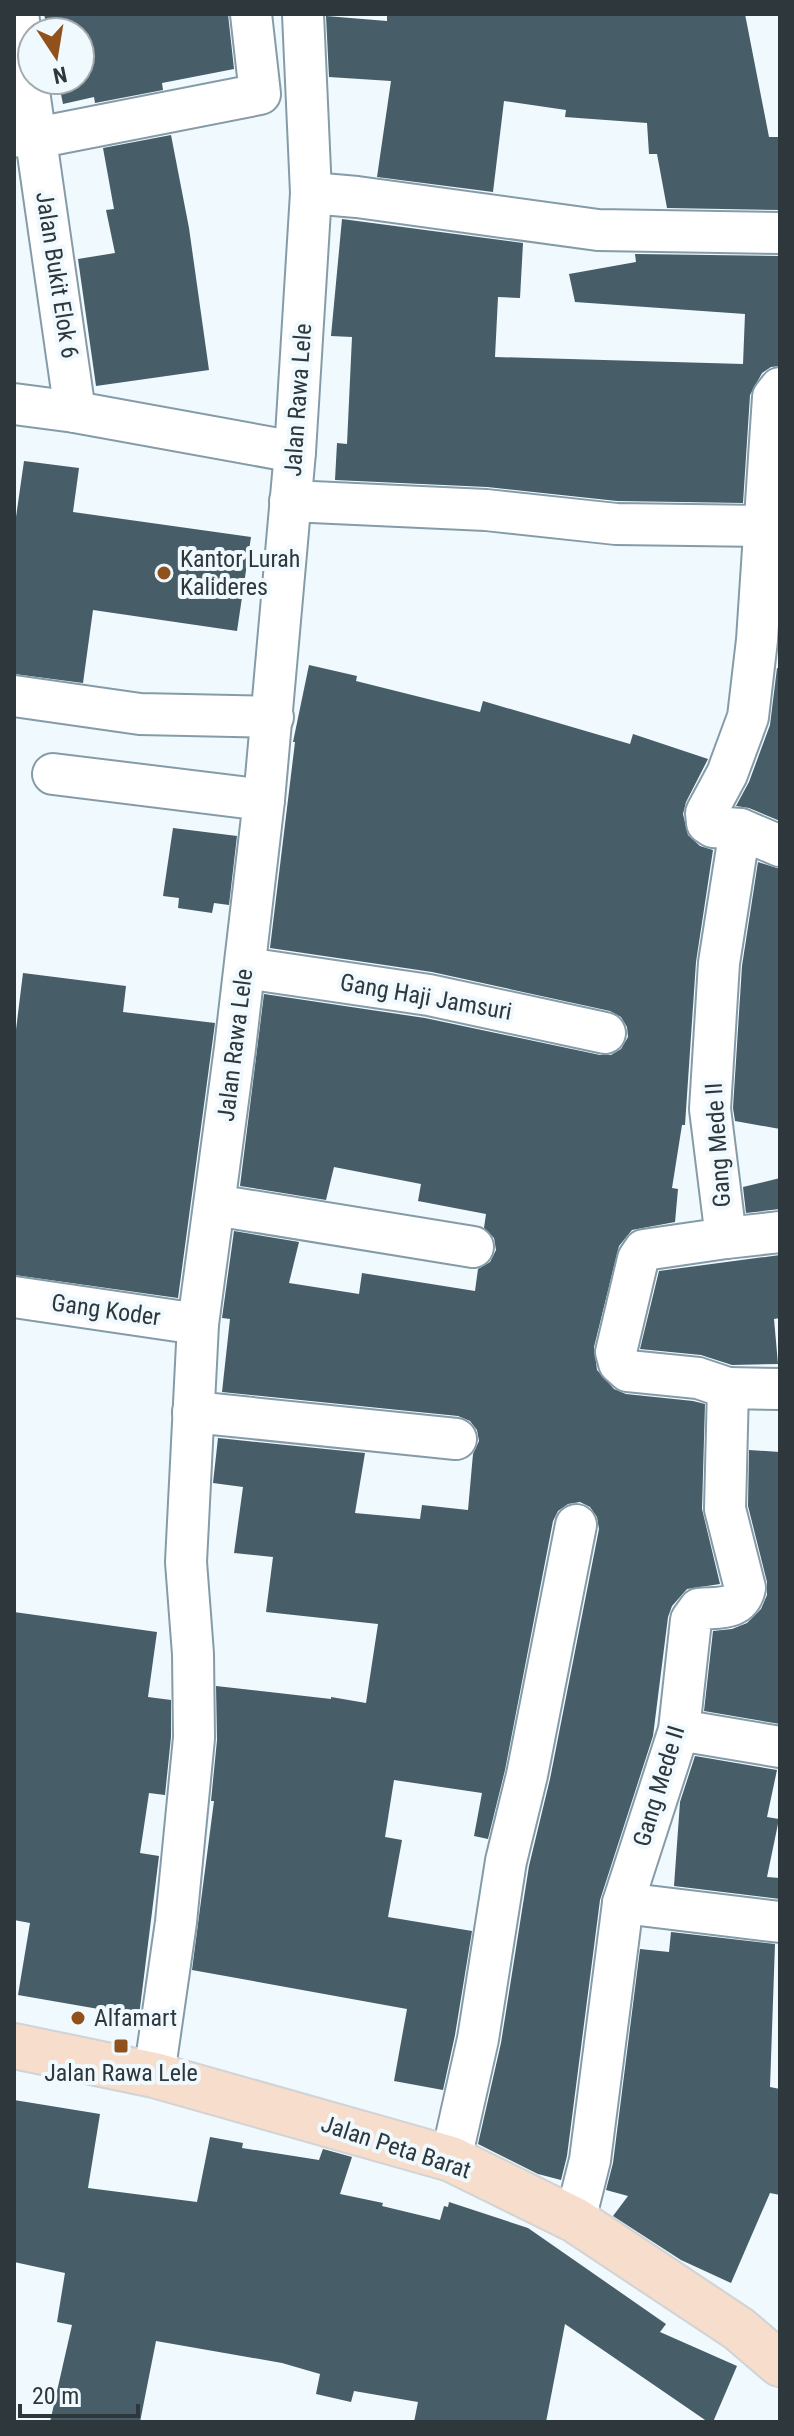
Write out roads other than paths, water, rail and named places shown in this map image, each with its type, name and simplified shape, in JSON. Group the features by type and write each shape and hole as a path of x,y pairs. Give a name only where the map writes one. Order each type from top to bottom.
{"main road":[{"name":"Jalan Peta Barat","path":"14,2046 154,2075 451,2159 575,2220 739,2329 780,2364"}],"street":[{"name":"Jalan Bukit Elok 6","path":"18,14 25,137 75,412"},
{"path":"25,137 245,97 251,14"},
{"name":"Jalan Rawa Lele","path":"154,2075 176,1922 194,1738 193,1654 186,1562 198,1324 264,800 295,452 311,193 303,14"},
{"path":"311,193 598,230 780,233"},
{"path":"780,388 773,397 766,526 748,717 727,774 706,813 707,823 713,827 740,829 780,846"},
{"path":"14,404 295,452"},
{"path":"290,501 486,510 616,524 766,526"},
{"path":"14,696 140,714 273,717"},
{"path":"53,774 264,800"},
{"name":"Gang Mede II","path":"740,829 719,963 710,1109 726,1238 644,1250 638,1259 616,1352 619,1363 628,1371 698,1378 728,1388 780,1389"},
{"name":"Gang Haji Jamsuri","path":"245,968 429,995 605,1033"},
{"path":"215,1205 473,1247"},
{"path":"726,1238 780,1232"},
{"name":"Gang Koder","path":"14,1297 198,1324"},
{"name":"Gang Mede II","path":"575,2220 590,2160 623,1903 679,1730 691,1620 699,1609 735,1606 743,1599 745,1588 725,1509 728,1388"},
{"path":"193,1412 456,1439"},
{"path":"451,2159 478,2039 506,1861 527,1775 576,1525"},
{"path":"679,1730 780,1747"},
{"path":"623,1903 780,1922"}],"place":[{"name":"Kantor Lurah Kalideres","path":"164,573"},
{"name":"Alfamart","path":"78,2018"},
{"name":"Jalan Rawa Lele","path":"121,2046"}]}
